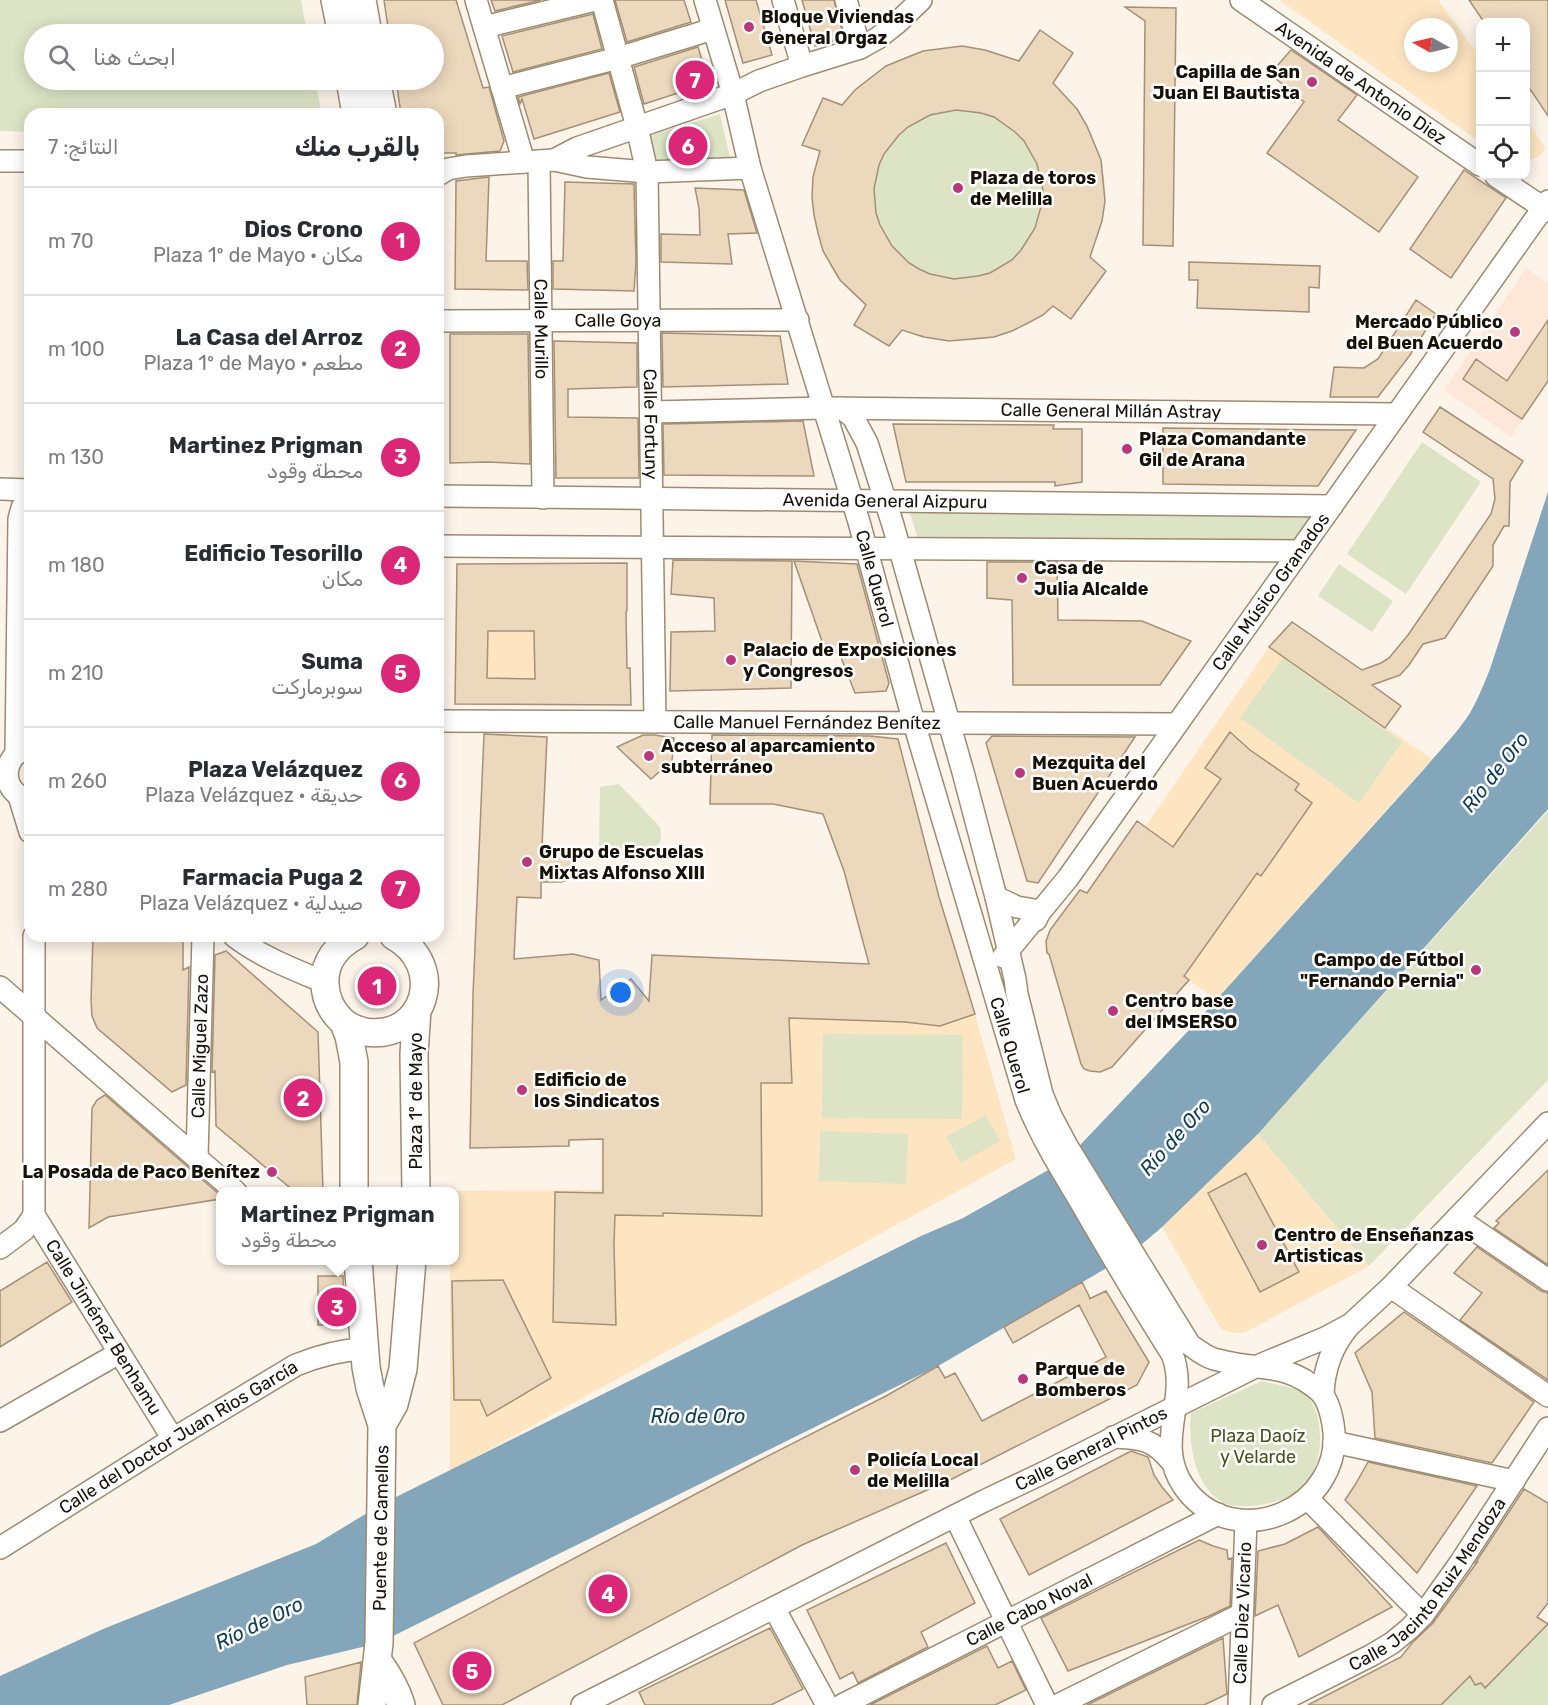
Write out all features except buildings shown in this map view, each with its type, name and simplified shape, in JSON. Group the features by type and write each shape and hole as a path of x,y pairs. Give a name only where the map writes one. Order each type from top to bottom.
{"main road":[{"path":"335,0 340,24"},
{"path":"362,0 366,24"},
{"path":"352,90 355,108"},
{"path":"378,90 382,108"},
{"path":"344,942 334,953 327,967 324,982 326,998 333,1011 344,1023 358,1031 383,1032 406,1022 417,1010"},
{"path":"404,942 417,955 423,969"},
{"name":"Plaza 1º de Mayo","path":"416,1187 414,1054 417,1010 423,997 425,983 423,969 427,942"},
{"path":"344,1023 354,1062 354,1187"},
{"path":"358,1265 364,1349 370,1388 382,1425"},
{"path":"382,1425 394,1404 403,1369 412,1265"},
{"name":"Puente de Camellos","path":"372,1705 378,1662 382,1425"},
{"path":"378,1662 389,1676 401,1705"}],"street":[{"name":"Calle Murillo","path":"476,0 502,88 539,161 543,498"},
{"path":"484,27 595,0"},
{"name":"Calle Fortuny","path":"602,0 647,172 655,722"},
{"name":"Calle Querol","path":"705,0 733,94 750,168 798,320 833,408 852,501 988,977 1035,1123 1059,1150"},
{"path":"783,0 802,66"},
{"path":"846,0 860,48"},
{"path":"444,171 466,166 576,156 637,127 733,94 759,81 860,48 878,38 921,0"},
{"name":"Avenida de Antonio Diez","path":"1241,0 1476,162"},
{"path":"502,88 618,58 713,28"},
{"path":"576,156 647,172 750,168"},
{"path":"0,161 24,161"},
{"path":"1503,180 1546,206"},
{"name":"Calle Músico Granados","path":"988,977 1068,878 1546,206"},
{"name":"Calle Goya","path":"444,321 798,320"},
{"name":"Calle Querol","path":"833,408 853,417 867,443 886,501 996,897 1017,994 1042,1094 1051,1116 1059,1150"},
{"name":"Calle General Millán Astray","path":"651,412 833,408 1397,414"},
{"path":"0,489 24,490"},
{"name":"Avenida General Aizpuru","path":"444,496 1332,506"},
{"path":"24,504 19,519 14,753 8,774 24,817"},
{"path":"444,546 1299,551"},
{"name":"Calle Manuel Fernández Benítez","path":"444,721 1177,724"},
{"path":"996,897 1017,907 1040,911 1026,942 1015,979"},
{"path":"0,1248 24,1230 34,1215 34,942"},
{"name":"Calle Miguel Zazo","path":"197,1157 203,942"},
{"path":"242,942 274,961 324,982"},
{"path":"0,987 231,1187"},
{"name":"Calle General Pintos","path":"582,1705 610,1699 774,1608 955,1516 1255,1366 1324,1338 1351,1324 1391,1287 1457,1218 1541,1144 1548,1123"},
{"path":"1059,1150 1128,1265 1176,1364 1177,1383 1171,1439 1172,1462"},
{"name":"Calle Jiménez Benhamu","path":"34,1215 173,1439"},
{"path":"1457,1218 1548,1280"},
{"path":"1128,1265 1190,1345 1210,1358 1269,1367 1296,1375 1323,1394"},
{"path":"1391,1287 1548,1396"},
{"path":"1112,1437 1147,1441 1160,1448 1172,1462 1190,1494 1207,1509 1218,1514 1246,1521 1273,1518 1287,1513 1318,1487 1332,1458 1334,1443 1332,1418 1323,1394 1324,1378 1333,1349 1351,1324"},
{"name":"Calle del Doctor Juan Rios García","path":"0,1548 296,1365 314,1358 364,1349"},
{"path":"0,1421 119,1353"},
{"name":"Calle Jacinto Ruiz Mendoza","path":"1273,1705 1372,1655 1409,1629 1423,1615 1460,1563 1548,1428"},
{"path":"1334,1443 1514,1481"},
{"path":"1307,1498 1423,1615"},
{"name":"Calle Cabo Noval","path":"842,1705 1218,1514"},
{"path":"955,1516 1047,1705"},
{"name":"Calle Diez Vicario","path":"1239,1705 1246,1521"},
{"path":"774,1608 827,1705"},
{"path":"1058,1705 1242,1614"}],"shaded area":[{"path":"1279,0 1438,0 1451,18 1404,18 1404,72 1458,72 1458,27 1476,52 1476,139"},
{"path":"1530,125 1545,147 1538,157 1530,160"},
{"name":"Mercado Público del Buen Acuerdo","path":"1526,268 1548,283 1548,382 1511,437 1444,390"},
{"path":"456,602 533,602 535,705 455,704"},
{"path":"1269,647 1432,759 1216,1000 1090,907"},
{"path":"975,1014 1016,1159 450,1471 450,1265 459,1265 459,1191 601,1190 603,1033 789,1018 905,1022 940,1026"},
{"name":"Centro de Enseñanzas Artisticas","path":"1258,1134 1369,1266 1244,1333 1233,1333 1221,1329 1161,1225"}],"green space":[{"path":"0,0 301,0 305,24 24,24 24,90 317,90 321,108 24,108 24,132 0,131"},
{"name":"Plaza de toros de Melilla","path":"1040,30 1073,53 1053,83 1078,112 1096,146 1102,164 1105,202 1102,221 1090,257 1106,271 1071,319 1053,306 1023,326 999,336 957,340 929,337 902,330 889,346 854,325 866,305 839,280 826,257 817,231 812,191 820,151 802,145 823,98 842,105 862,84 884,68 908,56 936,49 971,47 1019,60"},
{"path":"720,114 730,157 648,161 647,136"},
{"path":"1422,442 1481,482 1406,594 1347,554"},
{"path":"908,507 1320,515 1296,546 919,542"},
{"path":"1339,564 1393,601 1372,632 1318,596"},
{"path":"1283,658 1402,742 1359,803 1240,718"},
{"path":"619,784 660,827 661,840 656,846 641,850 599,850 600,787"},
{"name":"Campo de Fútbol \"Fernando Pernia\"","path":"1548,811 1548,1080 1369,1266 1258,1134"},
{"path":"823,1034 963,1035 962,1119 822,1118"},
{"path":"986,1115 1000,1141 961,1163 946,1137"},
{"path":"820,1131 908,1134 906,1184 819,1181"},
{"name":"Plaza Daoíz y Velarde","path":"1262,1381 1305,1391 1316,1411 1320,1431 1316,1465 1306,1485 1290,1497 1260,1505 1228,1505 1214,1496 1206,1486 1195,1463 1190,1425 1191,1413"},
{"path":"1548,1624 1548,1705 1441,1705 1470,1676 1475,1685 1481,1683 1486,1687"}],"water":[{"name":"Río de Oro","path":"1548,492 1548,809 1258,1134 1161,1228 1129,1255 938,1366 379,1643 287,1665 169,1705 0,1705 0,1676 103,1629 316,1544 382,1504 921,1236 963,1218 1066,1160 1190,1029 1425,768 1465,720 1476,702 1490,669"}],"place":[{"name":"Bloque Viviendas General Orgaz","path":"749,27"},
{"name":"Farmacia Puga 2","path":"695,80"},
{"name":"Capilla de San Juan El Bautista","path":"1312,82"},
{"name":"Plaza Velázquez","path":"688,146"},
{"name":"Plaza de toros de Melilla","path":"958,188"},
{"name":"Mercado Público del Buen Acuerdo","path":"1515,332"},
{"name":"Plaza Comandante Gil de Arana","path":"1127,449"},
{"name":"Casa de Julia Alcalde","path":"1022,578"},
{"name":"Palacio de Exposiciones y Congresos","path":"731,660"},
{"name":"Acceso al aparcamiento subterráneo","path":"649,756"},
{"name":"Mezquita del Buen Acuerdo","path":"1020,773"},
{"name":"Grupo de Escuelas Mixtas Alfonso XIII","path":"527,862"},
{"name":"Campo de Fútbol \"Fernando Pernia\"","path":"1476,970"},
{"name":"Dios Crono","path":"377,986"},
{"name":"Centro base del IMSERSO","path":"1113,1011"},
{"name":"Edificio de los Sindicatos","path":"522,1090"},
{"name":"La Casa del Arroz","path":"303,1098"},
{"name":"La Posada de Paco Benítez","path":"272,1172"},
{"name":"Centro de Enseñanzas Artisticas","path":"1262,1245"},
{"name":"Martinez Prigman","path":"337,1307"},
{"name":"Parque de Bomberos","path":"1023,1379"},
{"name":"Policía Local de Melilla","path":"855,1470"},
{"name":"Edificio Tesorillo","path":"608,1594"},
{"name":"Suma","path":"472,1671"}]}
